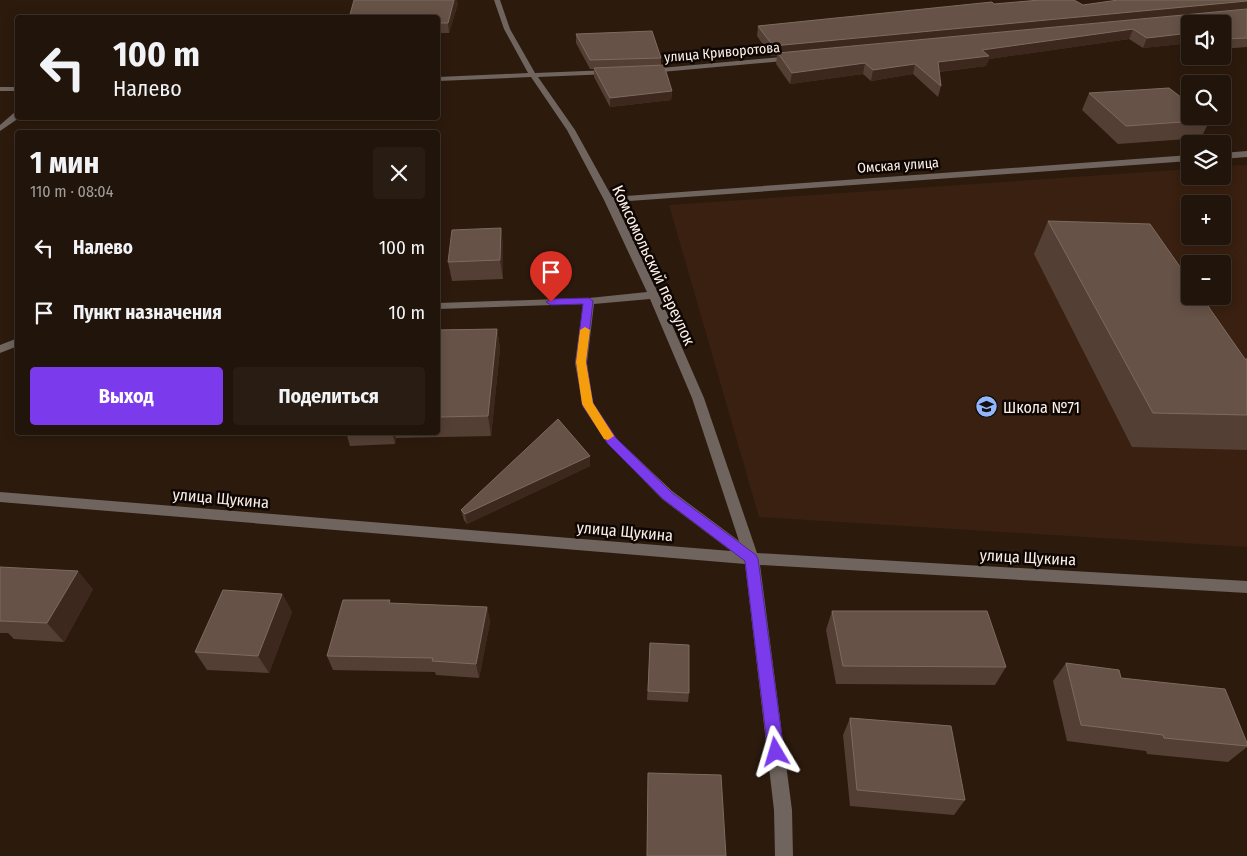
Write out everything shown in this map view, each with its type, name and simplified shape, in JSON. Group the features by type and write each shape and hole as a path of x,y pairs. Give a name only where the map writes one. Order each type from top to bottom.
{"street":[{"name":"Комсомольский переулок","path":"497,0 507,29 532,74 571,130 609,200 654,294 698,398 752,559 783,810 784,856"},
{"name":"улица Криворотова","path":"641,71 800,58"},
{"path":"440,79 621,72"},
{"path":"0,89 15,89"},
{"path":"0,130 15,117"},
{"path":"1231,155 1247,154"},
{"name":"Омская улица","path":"609,200 1181,159"},
{"path":"440,306 589,301 654,294"},
{"path":"589,301 581,362 587,404 612,441 667,495 752,559"},
{"path":"0,349 15,343"},
{"name":"улица Щукина","path":"0,497 752,559 1247,587"}],"shaded area":[{"name":"Школа №71","path":"1247,165 1247,547 759,517 669,205 1181,170 1181,185 1231,185 1231,166"}],"building":[{"path":"354,0 454,0 448,23 440,23 440,15 350,15"},
{"path":"1040,0 1074,0 1083,5 1118,0 1247,1 773,46 758,26 992,2 994,4"},
{"path":"1247,9 1247,38 1231,39 1231,15 1183,15"},
{"path":"1181,15 1181,34 1147,38 1133,29 982,50 989,56 938,62 941,86 915,64 873,70 865,63 792,73 778,53"},
{"path":"652,31 661,58 590,60 576,34"},
{"path":"664,65 672,91 610,98 594,68"},
{"path":"1169,88 1181,97 1181,122 1126,126 1089,93"},
{"path":"1048,221 1150,224 1181,268 1181,305 1207,305 1245,359 1247,359 1247,415 1153,413"},
{"path":"501,228 500,260 448,262 452,230"},
{"path":"497,329 488,416 440,417 440,330"},
{"path":"558,419 590,456 465,514 461,510"},
{"path":"0,567 78,571 47,623 0,621"},
{"path":"223,590 282,594 258,656 195,652"},
{"path":"343,600 390,600 389,603 487,607 476,664 432,661 433,658 327,656"},
{"path":"832,611 987,611 1006,667 843,666"},
{"path":"650,643 689,645 689,693 648,691"},
{"path":"1066,663 1119,670 1121,678 1225,689 1247,746 1164,738 1163,735 1081,725"},
{"path":"850,718 951,726 965,800 857,790"},
{"path":"648,773 721,775 726,856 647,856"}],"slow traffic":[{"path":"585,330 581,362 587,404 608,436"}],"place":[{"name":"Школа №71","path":"987,407"}],"route":[{"path":"551,302 589,301 581,362 587,404 612,441 667,495 752,559 776,752"}]}
